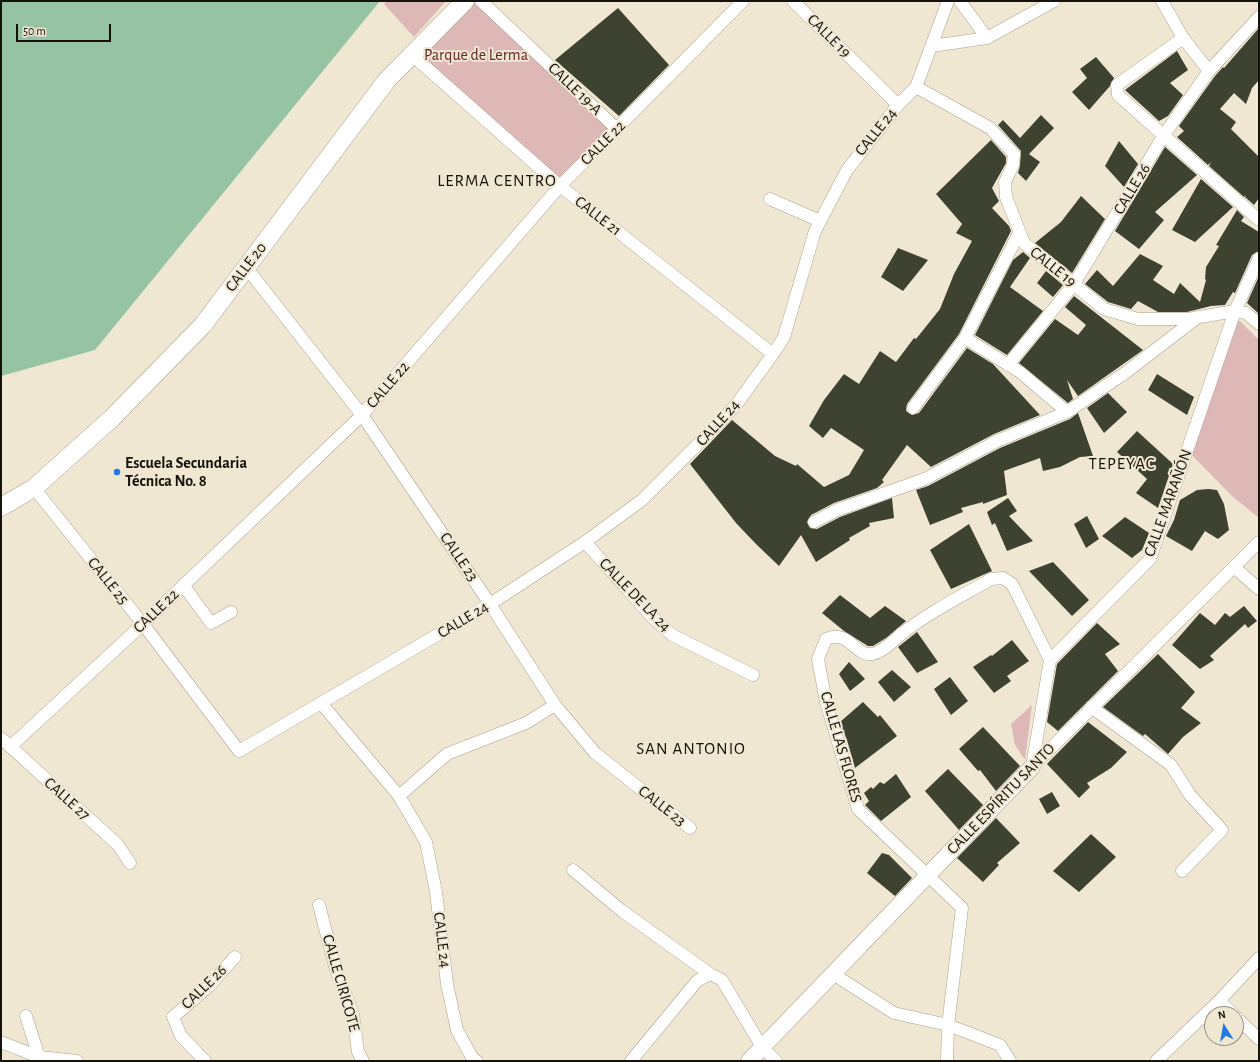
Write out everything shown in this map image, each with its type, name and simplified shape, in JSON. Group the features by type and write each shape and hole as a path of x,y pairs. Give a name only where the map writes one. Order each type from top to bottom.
{"main road":[{"name":"CALLE 20","path":"1,507 34,488 112,418 203,325 387,80 465,1"}],"street":[{"name":"CALLE 19-A","path":"481,1 617,129"},
{"name":"CALLE 22","path":"10,747 143,624 362,415 560,186 743,1"},
{"name":"CALLE 19","path":"793,1 898,105"},
{"name":"CALLE 24","path":"239,751 490,604 585,542 642,500 736,405 784,337 815,230 847,170 898,105 916,88 948,1"},
{"path":"960,1 986,38"},
{"path":"932,46 986,38 1054,1"},
{"path":"1162,1 1183,38 1209,71"},
{"name":"CALLE 26","path":"1008,364 1074,284 1164,135 1209,71 1259,17"},
{"path":"1183,38 1117,85 1118,95 1259,220"},
{"name":"CALLE 21","path":"412,55 560,186 773,354"},
{"name":"CALLE 19","path":"916,88 990,128 1014,154 1013,165 1005,182 1006,197 1024,243 1104,309 1138,319 1188,319 1235,311"},
{"path":"770,198 820,221"},
{"path":"913,408 965,338 1019,233"},
{"name":"CALLE MARAÑÓN","path":"1050,660 1150,560 1235,311 1259,258"},
{"name":"CALLE 23","path":"246,267 362,415 490,604 555,705 594,753 690,828"},
{"path":"1235,311 1246,313 1259,324"},
{"path":"814,522 837,510 925,479 997,441 1066,412 1124,373 1199,317"},
{"path":"965,338 1020,372 1066,412"},
{"name":"CALLE 25","path":"34,488 143,624 239,751"},
{"name":"CALLE DE LA 24","path":"585,542 651,616 672,635 753,675"},
{"name":"CALLE ESPÍRITU SANTO","path":"748,1061 1091,707 1259,542"},
{"path":"1234,567 1259,589"},
{"name":"CALLE LAS FLORES","path":"948,1025 962,908 858,809 826,702 818,659 826,640 834,636 840,637 868,654 874,654 884,648 921,618 992,579 1004,578 1012,584 1050,660"},
{"path":"183,585 211,623 231,612"},
{"path":"1032,767 1050,660"},
{"name":"CALLE 24","path":"321,704 399,796 426,842 436,892 448,984 457,1030 473,1059 477,1061"},
{"path":"399,796 447,754 526,723 555,705"},
{"path":"1091,707 1171,764 1190,795 1222,830 1182,871"},
{"name":"CALLE 27","path":"1,738 118,845 130,863"},
{"path":"573,870 622,911 710,974 722,980 762,1047 776,1061"},
{"name":"CALLE CIRICOTE","path":"319,905 336,970 353,1014 358,1052 363,1061"},
{"name":"CALLE 26","path":"205,1061 181,1036 173,1017 209,986 235,957"},
{"path":"1156,1061 1219,1001 1259,958"},
{"path":"632,1061 697,981 710,974"},
{"path":"833,974 894,1013 948,1025 1000,1045 1010,1061"},
{"path":"1219,1001 1224,1006"},
{"path":"26,1016 39,1057"},
{"path":"1244,1024 1259,1038"},
{"path":"947,1061 948,1025"},
{"path":"1,1042 39,1057 77,1061"}],"green space":[{"path":"387,1 446,1 414,37 384,4"},
{"name":"Parque de Lerma","path":"465,1 482,1 617,129 560,186 412,55"},
{"path":"1240,321 1259,340 1259,518 1232,496 1190,453 1234,322"},
{"path":"1032,705 1025,760 1015,745 1011,724"}],"shaded area":[{"path":"1,1 380,1 95,350 1,376"}],"building":[{"path":"618,8 669,65 619,116 555,60"},
{"path":"1259,28 1259,80 1252,88 1246,104 1234,93 1220,109 1236,122 1231,129 1259,157 1259,198 1254,205 1245,197 1246,195 1244,197 1209,166 1211,162 1208,165 1177,137 1184,131 1179,126 1215,76 1223,67 1224,68"},
{"path":"1177,51 1188,70 1170,83 1183,95 1168,116 1159,121 1125,90"},
{"path":"1096,57 1114,78 1110,86 1089,110 1072,92 1087,78 1080,69"},
{"path":"1041,115 1054,128 1029,154 1040,162 1026,181 1018,173 1021,151 998,125 1003,120 1020,138"},
{"path":"991,140 1006,157 1006,163 992,188 999,201 992,208 1009,226 1011,231 959,334 907,404 906,411 912,415 919,413 967,348 993,364 1040,415 994,434 931,467 907,445 882,480 884,482 877,488 834,503 811,515 807,522 810,528 817,529 840,517 892,498 894,518 869,523 870,526 849,538 850,540 816,562 801,535 779,566 736,523 690,464 732,420 775,456 796,466 797,464 824,487 849,475 864,450 831,428 823,438 809,426 824,400 844,374 859,384 880,351 896,362 914,338 916,339 940,309 954,274 972,241 956,233 962,224 936,194"},
{"path":"1119,141 1138,164 1124,187 1105,166"},
{"path":"1165,147 1197,175 1155,212 1164,220 1139,249 1115,231"},
{"path":"1201,179 1233,207 1195,242 1172,230"},
{"path":"1081,196 1105,219 1072,273 1035,243 1061,222"},
{"path":"1237,210 1244,217 1241,221 1259,232 1259,251 1252,255 1235,293 1233,292 1225,305 1211,306 1187,312 1158,312 1138,301 1131,309 1108,302 1085,284 1097,270 1113,286 1140,254 1163,266 1153,280 1174,294 1180,283 1200,302 1206,280 1206,267 1219,246 1216,245"},
{"path":"898,248 928,260 903,291 881,277"},
{"path":"1023,252 1030,258 1010,287 1043,311 1007,355 975,335 1013,260"},
{"path":"1046,271 1063,285 1053,297 1037,283"},
{"path":"1259,276 1259,314 1247,303"},
{"path":"1074,296 1143,350 1078,396 1067,380 1073,399 1068,403 1019,363 1055,319 1078,335 1086,325 1065,307"},
{"path":"1157,374 1194,397 1187,415 1148,390"},
{"path":"1108,393 1127,412 1104,433 1087,408"},
{"path":"1078,413 1093,456 1080,457 1060,467 1043,471 1040,458 1004,471 1007,495 983,504 983,502 961,508 963,512 930,525 916,490 928,486 1000,448 1070,419"},
{"path":"1137,431 1173,464 1158,508 1136,493 1147,479 1117,452"},
{"path":"1197,490 1217,490 1224,504 1229,530 1218,539 1205,531 1192,551 1166,536 1174,520 1180,500"},
{"path":"1008,498 1017,511 1009,516 1033,541 1007,551 995,523 992,525 987,512"},
{"path":"1087,516 1099,539 1086,548 1074,524"},
{"path":"1125,517 1149,533 1142,550 1132,558 1102,536"},
{"path":"969,524 992,571 951,589 930,550"},
{"path":"1053,562 1089,600 1072,616 1029,571"},
{"path":"840,595 870,618 885,606 906,621 886,638 873,646 868,646 844,631 822,613"},
{"path":"1244,606 1257,621 1248,628 1245,624 1210,656 1214,660 1200,669 1172,645 1200,613 1215,625 1225,613 1230,617"},
{"path":"1097,623 1120,644 1105,654 1118,671 1058,731 1047,722 1057,664"},
{"path":"917,632 938,662 917,673 898,647"},
{"path":"1012,640 1029,661 1007,676 1011,681 994,693 973,667 991,655 992,656"},
{"path":"1158,654 1195,692 1181,708 1201,723 1183,737 1168,754 1145,734 1143,736 1103,707"},
{"path":"849,662 865,679 850,691 839,674"},
{"path":"892,670 911,687 894,702 878,682"},
{"path":"950,677 968,701 951,715 934,689"},
{"path":"863,702 878,717 880,715 897,736 855,768 840,722"},
{"path":"1088,722 1127,752 1111,768 1087,783 1090,787 1079,798 1047,764"},
{"path":"983,727 1020,766 996,791 980,770 978,771 959,749"},
{"path":"948,769 983,805 959,830 925,791"},
{"path":"896,774 911,797 881,821 865,805 869,801 864,793 871,787 873,789 880,782 884,784"},
{"path":"1052,792 1060,806 1047,814 1039,799"},
{"path":"996,818 1020,843 997,863 999,865 983,882 957,858"},
{"path":"1091,834 1116,857 1079,892 1053,871"},
{"path":"882,853 889,855 912,878 895,896 867,873"}],"place":[{"name":"Escuela Secundaria Técnica No. 8","path":"117,472"}],"district":[{"name":"LERMA CENTRO","path":"497,181"},
{"name":"TEPEYAC","path":"1122,464"},
{"name":"SAN ANTONIO","path":"691,749"}]}
